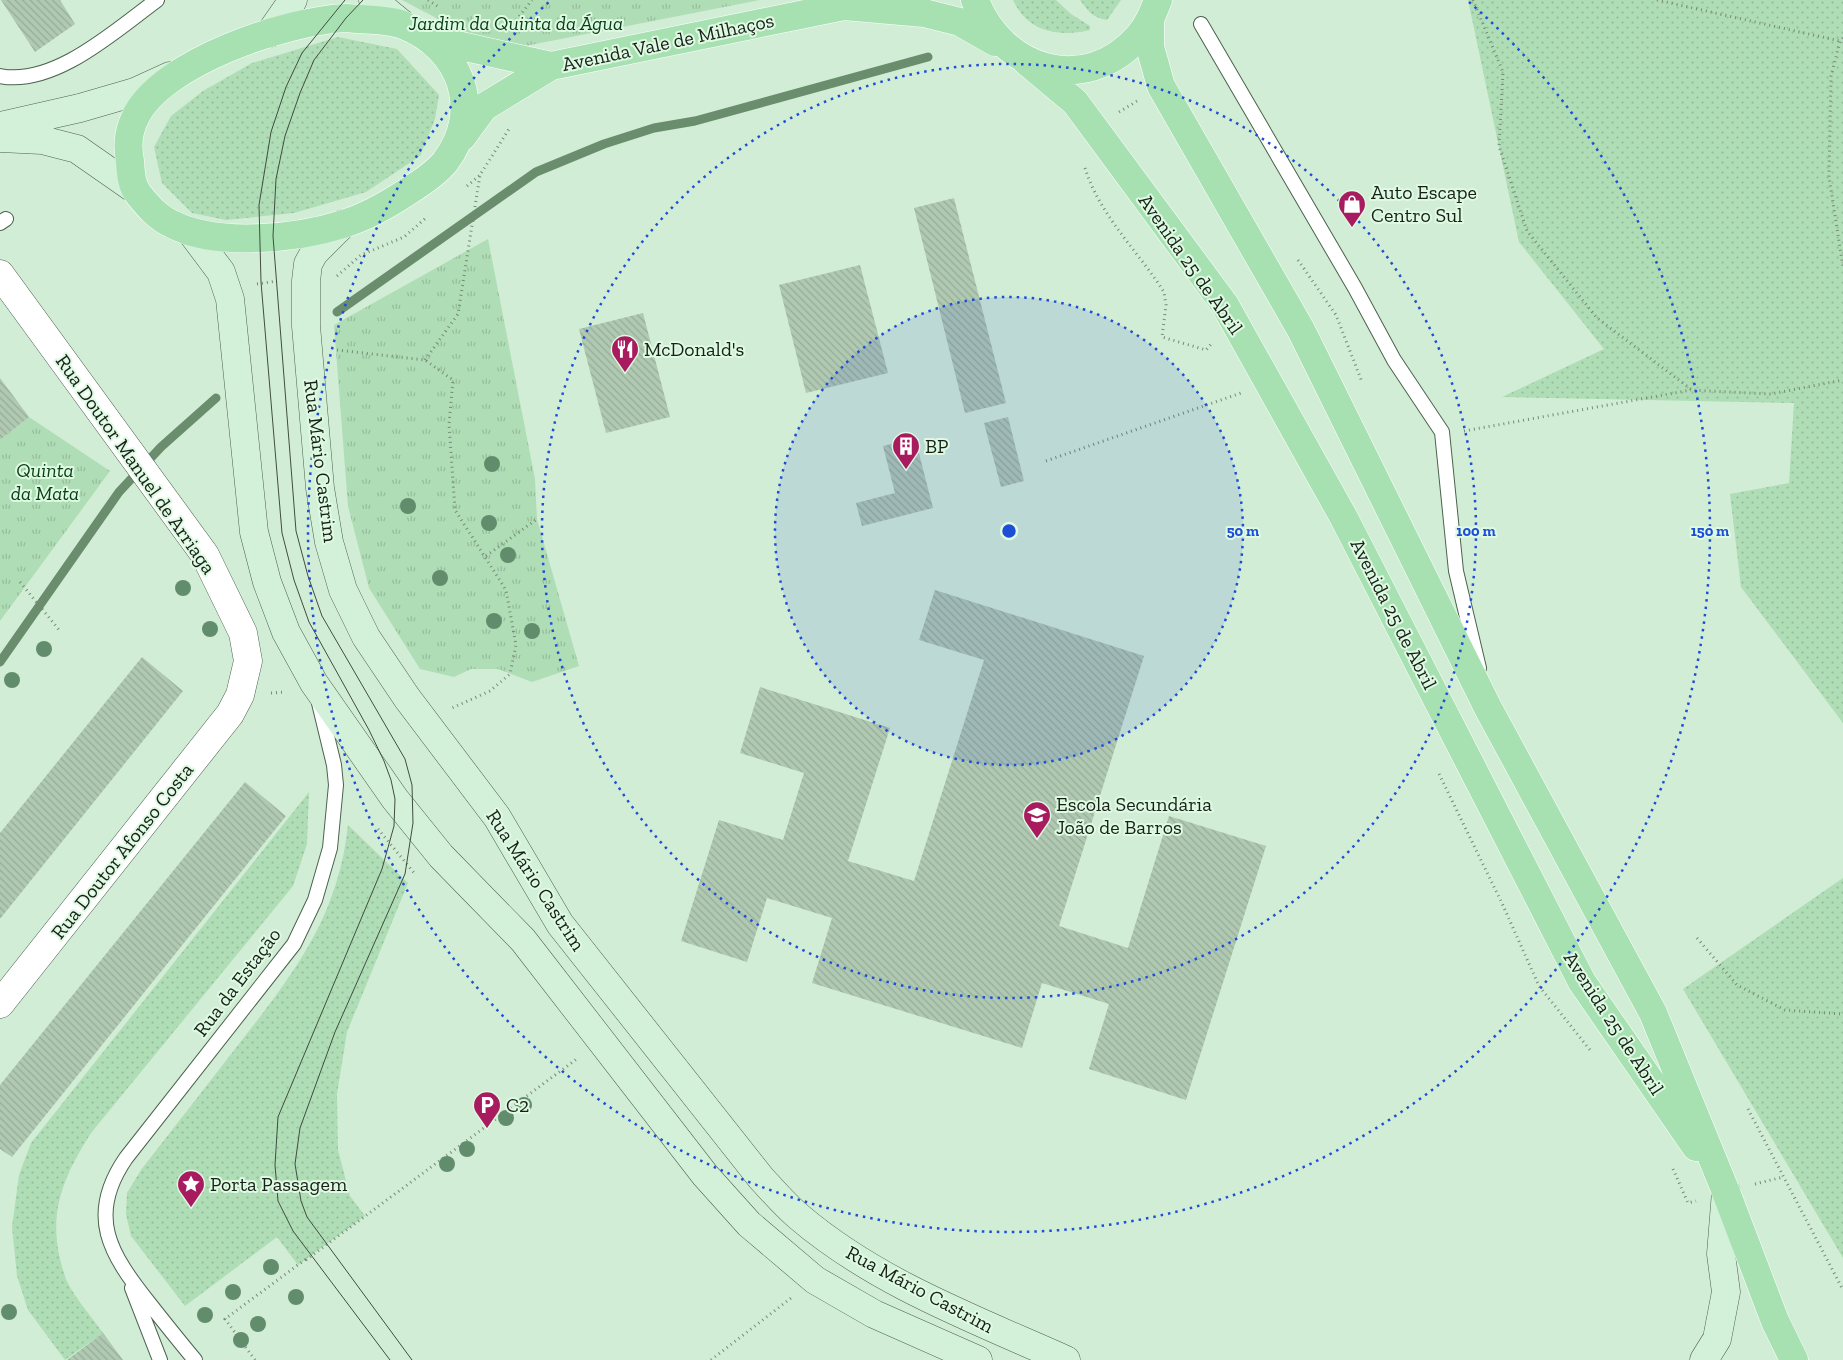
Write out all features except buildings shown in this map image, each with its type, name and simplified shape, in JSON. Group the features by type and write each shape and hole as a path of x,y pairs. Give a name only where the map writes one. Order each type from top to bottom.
{"main road":[{"path":"975,0 982,19 1017,55 1052,68 1086,68 1106,61 1123,51 1138,37 1154,10"},
{"name":"Avenida Vale de Milhaços","path":"134,188 149,208 170,224 191,232 226,237 260,238 308,232 343,224 381,208 418,185 444,164 459,140 484,107 551,66 851,3 924,13 960,22 1017,55"},
{"name":"Avenida 25 de Abril","path":"1154,10 1150,47 1161,86 1301,330 1488,708 1653,1013 1726,1192 1775,1321 1794,1360"},
{"path":"134,188 128,140 135,117 161,86 185,69 241,42 330,19 346,18 402,24 430,39 452,61 462,84 465,104 459,140"},
{"name":"Avenida Vale de Milhaços","path":"430,39 551,66"},
{"name":"Avenida 25 de Abril","path":"1017,55 1075,102 1225,305 1344,518 1582,982 1726,1192"}],"street":[{"path":"270,33 293,0"},
{"path":"373,0 402,24"},
{"path":"0,126 65,112 135,92 185,69"},
{"path":"0,138 42,140 77,149 134,188"},
{"name":"Rua Mário Castrim","path":"343,224 314,253 308,264 306,326 320,488 329,542 343,590 366,637 407,698 497,817 560,924 761,1178 798,1216 858,1260 944,1305 1066,1360"},
{"name":"Rua Mário Castrim","path":"191,232 221,272 230,298 254,532 267,582 286,632 314,683 401,807 441,856 523,940 705,1175 749,1224 815,1280 874,1314 978,1360"},
{"name":"Rua Doutor Manuel de Arriaga","path":"0,274 205,555 243,633 248,661 240,695"},
{"name":"Rua Doutor Afonso Costa","path":"0,1004 230,714 240,695"},
{"path":"1704,1360 1717,1339 1726,1292 1720,1254 1726,1192"}],"lane":[{"path":"0,76 27,77 67,63 157,0"},
{"path":"1200,24 1355,288 1394,360 1442,432 1456,571 1488,708"},
{"name":"Rua da Estação","path":"195,1360 128,1276 111,1248 106,1222 107,1198 113,1176 294,944 315,900 330,848 336,785 334,765 314,683"},
{"name":"Rua da Estação","path":"128,1276 160,1360"}],"path":[{"path":"1473,0 1503,72 1499,146 1527,231 1597,318 1692,390"},
{"path":"1657,0 1840,42"},
{"path":"1843,38 1840,42 1831,76 1829,177 1843,267"},
{"path":"465,187 480,175 512,126"},
{"path":"1082,160 1091,187 1103,208 1164,292 1166,305 1162,337 1206,350 1210,344 1218,343"},
{"path":"425,360 458,314 466,253 480,175"},
{"path":"334,278 361,255 404,237 430,215"},
{"path":"329,349 425,360 452,380 448,424 455,510 506,590 516,645 510,674 490,691 450,710"},
{"path":"1442,432 1462,431 1692,390 1771,394 1843,380"},
{"path":"1046,461 1241,392"},
{"path":"486,556 537,519"},
{"path":"20,582 60,631"},
{"path":"1435,764 1539,986 1594,1056"},
{"path":"1697,938 1737,985 1785,1010 1843,1014"},
{"path":"1748,1109 1843,1290"},
{"path":"1673,1167 1688,1204 1783,1176"},
{"path":"255,1360 225,1319 400,1191"},
{"path":"306,1260 311,1256"},
{"path":"711,1360 815,1280"}],"green space":[{"name":"Jardim da Quinta da Água","path":"402,0 760,0 520,47 473,35"},
{"path":"1013,0 1056,0 1071,14 1090,26 1090,30 1067,33 1046,30 1027,20"},
{"path":"1080,0 1121,0 1107,20 1098,18 1091,13"},
{"path":"1468,0 1843,0 1843,723 1741,587 1730,494 1789,483 1794,403 1502,397 1604,349 1519,242"},
{"path":"338,37 397,49 439,95 435,119 420,156 366,192 294,213 226,220 192,213 162,183 154,147 171,116 203,91 252,63"},
{"path":"488,239 535,479 537,519 579,666 532,682 498,669 471,669 454,677 420,669 369,588 348,506 334,325"},
{"name":"Quinta da Mata","path":"29,417 110,471 0,621 0,440"},
{"path":"309,792 307,844 293,886 91,1133 71,1168 59,1202 57,1238 60,1258 69,1286 103,1333 65,1360 28,1310 17,1276 12,1227 19,1175 31,1143"},
{"path":"348,825 408,883 347,1032 337,1094 338,1150 350,1196 365,1216 298,1265 277,1237 185,1306 131,1236 126,1214 127,1193 141,1170 275,997 309,946 323,919 334,890 343,859"},
{"path":"1843,878 1843,1258 1683,989"}],"waterway":[{"path":"337,312 536,172 604,144 654,128 695,121 928,57"},
{"path":"0,662 119,492 161,447 216,398"}],"tram line":[{"path":"345,0 302,53 286,87 271,132 259,205 261,282 282,533 294,580 309,622 369,730 384,761 395,799 394,826 382,869 278,1117 275,1165 278,1201 293,1231 390,1360"},
{"path":"363,0 346,18 314,60 300,93 285,136 276,179 273,236 296,531 308,576 322,616 405,759 412,785 413,823 405,874 335,1032 300,1128 295,1164 301,1201 307,1217 412,1360"}],"place":[{"name":"Auto Escape Centro Sul","path":"1352,228"},
{"name":"McDonald's","path":"625,373"},
{"name":"BP","path":"906,470"},
{"name":"Escola Secundária João de Barros","path":"1037,839"},
{"name":"C2","path":"487,1129"},
{"name":"Porta Passagem","path":"191,1208"}]}
